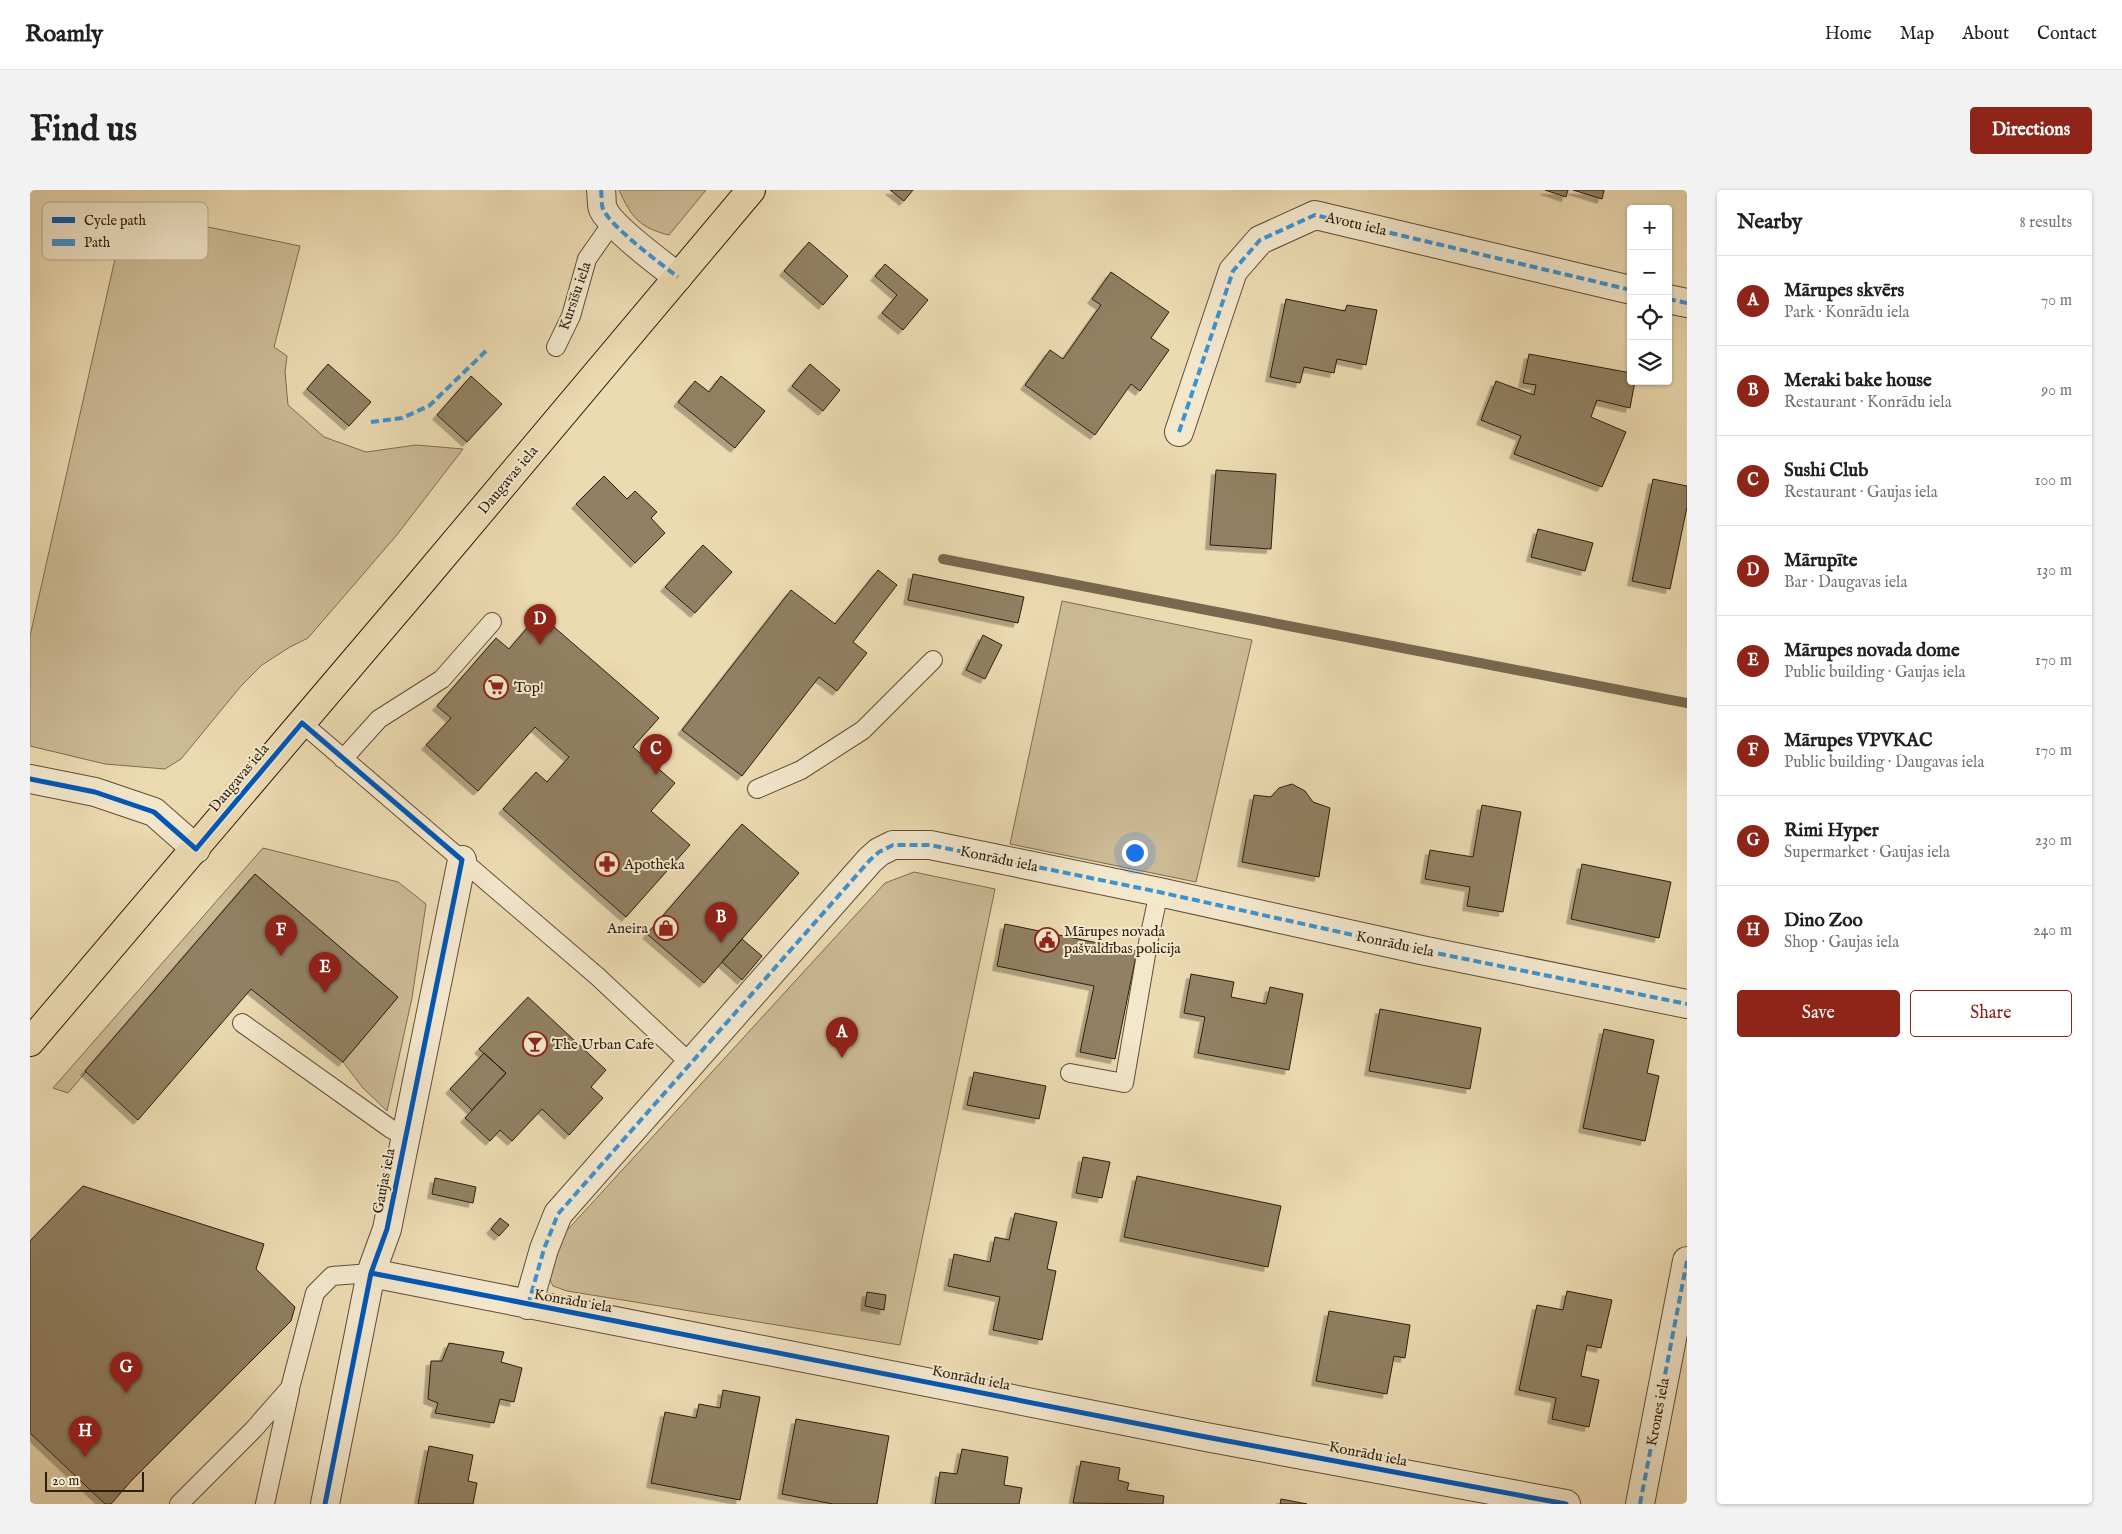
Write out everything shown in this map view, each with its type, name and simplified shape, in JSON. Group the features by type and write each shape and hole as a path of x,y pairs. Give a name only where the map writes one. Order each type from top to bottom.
{"main road":[{"name":"Daugavas iela","path":"30,1042 196,849 751,190"}],"street":[{"path":"601,190 603,209 613,222 655,260 678,277"},
{"name":"Avotu iela","path":"1179,432 1233,271 1260,240 1314,215 1627,289"},
{"path":"1672,300 1687,303"},
{"path":"30,779 95,792 154,812 196,849"},
{"name":"Konrādu iela","path":"528,1305 544,1248 558,1214 870,860 879,852 893,845 930,845 1159,892 1421,950 1687,1004"},
{"name":"Gaujas iela","path":"325,1504 371,1273 387,1229 462,860"},
{"name":"Krones iela","path":"1640,1504 1687,1262"},
{"name":"Konrādu iela","path":"371,1273 1206,1437 1566,1504"}],"lane":[{"name":"Kursīšu iela","path":"556,347 571,316 587,259 613,222"},
{"path":"337,754 379,719 442,678 492,622"},
{"path":"757,789 800,770 863,730 933,660"},
{"path":"302,723 597,976 690,1064"},
{"path":"1070,1073 1124,1083 1148,942 1159,892"},
{"path":"242,1023 383,1123 405,1136"},
{"path":"265,1504 290,1388 315,1293 332,1276 371,1273"},
{"path":"179,1504 254,1428 290,1388"}],"shaded area":[{"path":"619,190 706,190 669,235 651,229 638,220 632,214"},
{"path":"208,227 300,246 274,347 287,356 285,372 288,405 324,437 366,452 416,445 463,449 396,536 308,638 262,665 241,686 181,759 165,769 105,764 30,746 30,636 115,260 208,260"},
{"path":"1062,601 1252,640 1196,882 1010,844"},
{"path":"263,848 398,882 426,904 412,998 387,1111 363,1088 343,1062 398,997 255,874 68,1093 53,1088"},
{"path":"914,872 995,889 900,1345 567,1291 553,1286 543,1266 549,1250 885,883"}],"building":[{"path":"890,190 913,190 904,201"},
{"path":"1545,190 1568,190 1566,197"},
{"path":"1573,190 1604,190 1602,199"},
{"path":"809,242 848,276 823,305 784,271"},
{"path":"885,264 928,300 903,330 882,313 897,295 875,276"},
{"path":"1111,272 1169,312 1151,338 1169,350 1140,391 1131,384 1095,435 1025,385 1050,350 1063,359 1101,305 1092,299"},
{"path":"1286,299 1345,311 1347,305 1377,310 1366,365 1337,359 1334,373 1304,367 1300,383 1270,377"},
{"path":"1529,354 1627,372 1627,385 1634,385 1630,408 1597,400 1591,417 1626,432 1602,487 1514,454 1521,436 1481,420 1496,381 1534,395 1536,385 1523,383"},
{"path":"328,364 371,402 349,426 307,389"},
{"path":"810,364 840,390 823,411 792,386"},
{"path":"471,376 502,404 467,442 437,415"},
{"path":"721,376 765,411 735,448 678,402 695,381 709,392"},
{"path":"1216,470 1276,474 1271,549 1210,545"},
{"path":"604,476 627,499 635,491 657,512 651,518 665,533 635,563 576,504"},
{"path":"1653,479 1687,486 1687,507 1670,589 1632,581"},
{"path":"1538,529 1593,543 1585,571 1531,557"},
{"path":"703,545 732,572 695,613 665,587"},
{"path":"878,570 897,585 853,642 867,653 837,691 819,677 742,776 682,730 791,590 835,624"},
{"path":"913,574 1024,597 1018,623 908,600"},
{"path":"539,614 659,718 633,747 675,783 651,811 690,845 626,917 503,809 536,772 547,782 569,757 535,727 478,791 426,745 451,718 437,706 496,638 509,649"},
{"path":"983,635 1002,645 985,679 966,670"},
{"path":"1292,784 1305,791 1313,802 1330,808 1319,877 1242,862 1254,795 1271,797 1279,788"},
{"path":"1482,805 1521,812 1503,912 1467,906 1470,887 1425,879 1430,850 1473,857"},
{"path":"742,824 799,873 704,983 647,934"},
{"path":"1582,864 1671,882 1659,938 1571,919"},
{"path":"255,874 398,997 343,1062 251,989 138,1120 85,1071"},
{"path":"1005,924 1137,951 1115,1059 1080,1052 1094,986 997,966"},
{"path":"742,939 762,956 742,980 722,962"},
{"path":"1191,974 1234,982 1231,997 1266,1004 1270,987 1303,994 1289,1070 1198,1053 1205,1017 1184,1013"},
{"path":"528,997 606,1070 591,1087 603,1098 569,1135 542,1109 512,1141 500,1130 490,1141 465,1118 506,1073 479,1049"},
{"path":"1380,1009 1481,1028 1470,1089 1369,1071"},
{"path":"1604,1029 1654,1040 1647,1073 1659,1076 1645,1141 1583,1128"},
{"path":"484,1053 506,1073 472,1110 450,1089"},
{"path":"974,1072 1046,1086 1039,1119 967,1105"},
{"path":"1083,1157 1110,1162 1102,1198 1076,1193"},
{"path":"1137,1176 1281,1206 1268,1267 1124,1237"},
{"path":"435,1178 476,1187 473,1203 432,1194"},
{"path":"83,1186 264,1244 256,1269 295,1307 291,1321 132,1480 111,1504 105,1504 30,1433 30,1241"},
{"path":"1015,1213 1057,1222 1047,1269 1056,1271 1042,1340 993,1330 1000,1297 948,1286 954,1254 990,1262 995,1237 1009,1240"},
{"path":"500,1218 509,1225 499,1236 491,1229"},
{"path":"1567,1291 1612,1300 1601,1348 1587,1345 1581,1376 1599,1380 1589,1427 1552,1419 1556,1398 1519,1390 1537,1305 1563,1310"},
{"path":"867,1292 886,1295 884,1310 865,1306"},
{"path":"1329,1311 1410,1325 1405,1358 1394,1356 1387,1394 1316,1381"},
{"path":"449,1343 504,1352 501,1362 522,1368 514,1402 500,1399 494,1423 435,1413 438,1403 428,1399 431,1361 442,1361"},
{"path":"723,1390 760,1397 740,1500 651,1483 665,1412 696,1418 699,1404 720,1408"},
{"path":"796,1419 889,1436 877,1504 833,1504 782,1494"},
{"path":"429,1446 473,1455 468,1481 477,1483 473,1504 418,1504"},
{"path":"962,1449 1008,1457 1004,1485 1022,1488 1019,1504 935,1504 940,1472 957,1474"},
{"path":"1081,1461 1120,1468 1118,1480 1129,1483 1127,1490 1164,1496 1163,1504 1073,1503"},
{"path":"1281,1499 1307,1504 1280,1504"}],"waterway":[{"path":"943,559 1687,703"}],"marked path":[{"path":"601,190 602,207 615,225 678,277"},
{"path":"1179,432 1233,271 1260,240 1315,215 1627,289"},
{"path":"1672,300 1687,303"},
{"path":"371,422 402,418 429,406 486,351"},
{"path":"528,1305 544,1249 558,1214 870,860 879,852 893,845 930,845 1159,892 1421,950 1687,1004"},
{"path":"1640,1504 1687,1261"}],"cycle path":[{"path":"30,779 95,792 154,812 196,849 302,723 462,860 387,1229 371,1273 325,1504"},
{"path":"371,1273 1206,1437 1566,1504"}],"place":[{"name":"Mārupīte","path":"540,645"},
{"name":"Top!","path":"496,687"},
{"name":"Sushi Club","path":"656,775"},
{"name":"Apotheka","path":"607,864"},
{"name":"Aneira","path":"666,928"},
{"name":"Mārupes novada pašvaldības policija","path":"1047,940"},
{"name":"Meraki bake house","path":"721,943"},
{"name":"Mārupes VPVKAC","path":"281,956"},
{"name":"Mārupes novada dome","path":"325,993"},
{"name":"The Urban Cafe","path":"535,1044"},
{"name":"Mārupes skvērs","path":"842,1058"},
{"name":"Rimi Hyper","path":"126,1393"},
{"name":"Dino Zoo","path":"85,1457"}]}
